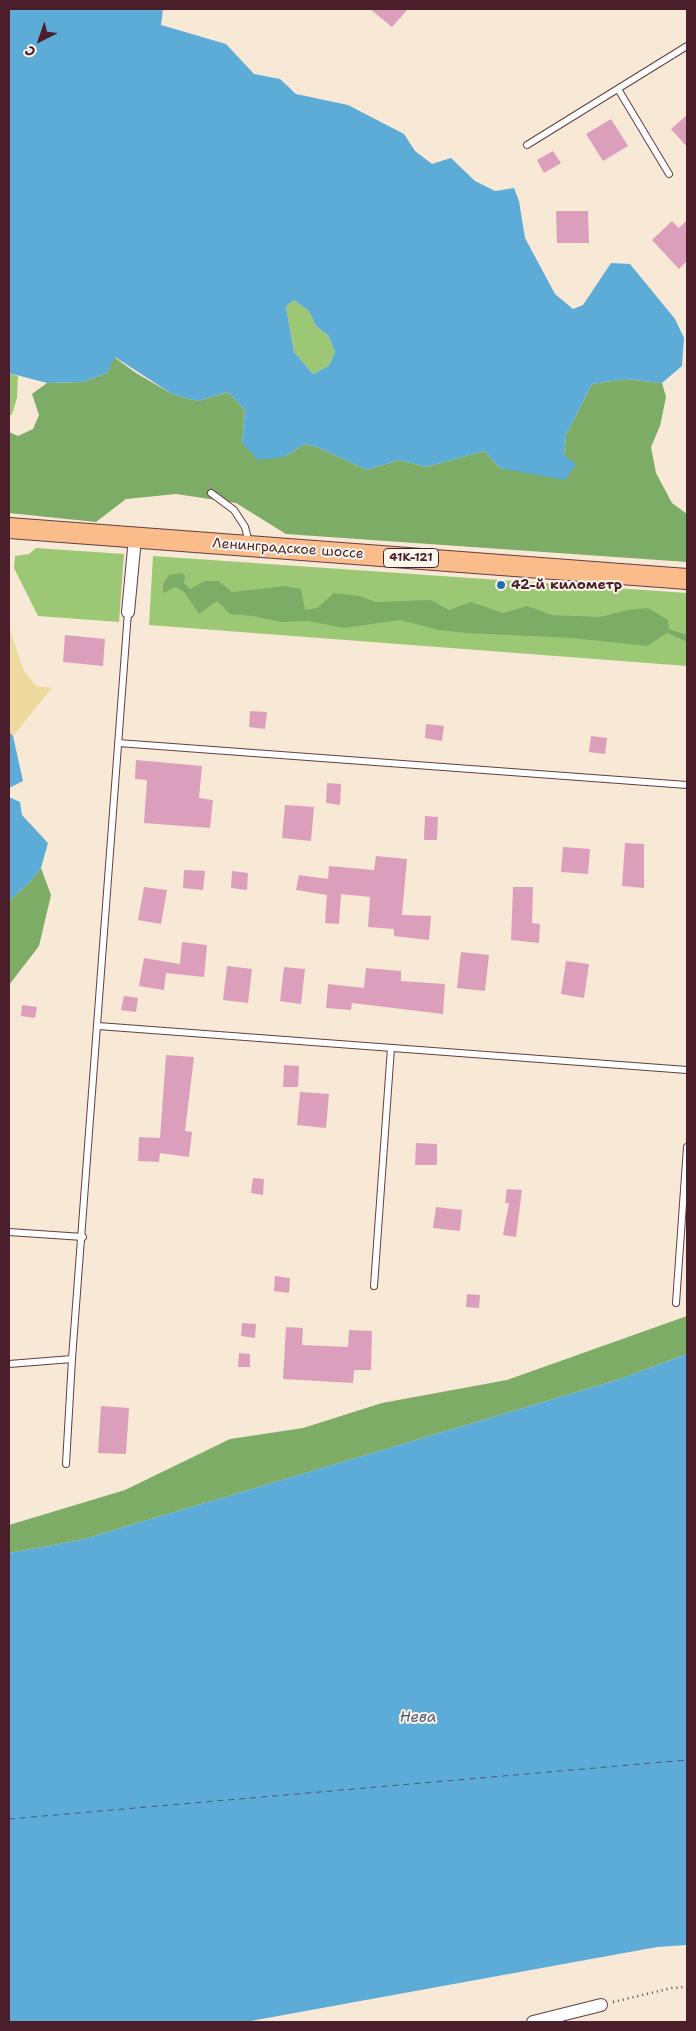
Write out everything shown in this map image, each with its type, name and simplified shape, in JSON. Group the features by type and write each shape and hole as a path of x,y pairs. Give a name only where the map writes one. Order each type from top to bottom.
{"main road":[{"name":"Ленинградское шоссе","path":"9,528 687,579"}],"street":[{"path":"128,612 135,538"},
{"path":"533,2022 601,2005"}],"lane":[{"path":"527,145 687,46"},
{"path":"618,89 669,174"},
{"path":"211,493 234,510 245,527 250,546"},
{"path":"66,1464 72,1359 83,1237 128,612"},
{"path":"118,743 687,785"},
{"path":"98,1026 687,1070"},
{"path":"374,1286 391,1048"},
{"path":"676,1303 687,1147"},
{"path":"9,1232 83,1237"},
{"path":"9,1364 72,1359"}],"path":[{"path":"601,2005 672,1988 687,1987"}],"green space":[{"path":"294,300 309,311 316,326 328,335 335,352 329,366 313,374 294,352 286,307"},
{"path":"114,357 136,373 172,394 198,401 228,392 245,410 242,443 284,457 305,444 317,447 367,470 399,460 426,467 484,451 500,468 524,471 564,455 566,435 592,384 625,379 662,383 666,397 660,426 651,447 656,473 672,503 687,514 687,562 286,534 236,503 176,494 126,499 96,522 9,513 9,432 18,436 33,429 39,415 32,394 47,383 83,382 107,373"},
{"path":"9,373 18,376 17,398 12,414 9,416"},
{"path":"36,548 124,554 119,622 38,616 14,568 15,556 29,554"},
{"path":"153,556 687,593 687,666 149,625"},
{"path":"182,573 185,575 184,583 190,589 205,581 218,581 232,592 285,586 301,589 305,610 317,608 334,593 359,596 376,602 431,600 449,610 471,602 503,613 527,606 552,615 600,617 628,610 648,608 668,620 669,629 687,635 687,642 667,633 647,646 572,638 466,633 439,630 400,620 344,628 308,621 281,622 253,616 230,614 217,601 199,614 185,593 176,587 163,593 163,584 169,575"},
{"path":"41,868 51,895 39,946 9,985 9,901 30,882"},
{"path":"687,1316 687,1354 617,1380 81,1540 9,1553 9,1525 125,1490 230,1439 303,1428 382,1403 507,1380"}],"sand":[{"path":"9,628 24,671 36,686 52,688 13,736 9,732"}],"water":[{"path":"9,9 163,9 161,25 226,44 254,74 280,79 296,94 348,105 404,134 415,151 432,164 451,158 475,181 495,191 514,188 519,201 525,238 555,294 573,309 583,305 611,263 630,264 675,319 684,338 682,366 662,383 625,379 592,384 566,435 564,455 576,464 565,480 500,468 484,451 426,467 399,460 367,470 317,447 305,444 284,457 258,460 242,443 245,410 228,392 198,401 172,394 115,357 107,373 83,382 47,383 9,373","holes":["294,300 309,311 316,326 328,335 335,352 329,366 313,374 294,352 286,307"]},
{"path":"9,732 13,736 23,781 9,788"},
{"path":"9,797 20,802 22,815 48,843 41,868 30,882 9,901"},
{"name":"Нева","path":"687,1354 687,1945 657,1947 245,2022 9,2022 9,1553 81,1540 617,1380"}],"building":[{"path":"370,9 408,9 392,27"},
{"path":"687,115 687,147 671,129"},
{"path":"611,119 628,146 603,161 586,134"},
{"path":"553,151 561,163 544,173 537,160"},
{"path":"556,211 588,211 589,243 557,243"},
{"path":"687,220 687,261 679,269 652,240 672,221 679,228"},
{"path":"65,635 105,639 103,666 63,662"},
{"path":"250,711 267,712 265,729 249,727"},
{"path":"426,724 444,726 442,741 425,738"},
{"path":"591,736 607,738 605,754 589,752"},
{"path":"136,760 202,766 199,798 213,800 210,828 144,823 147,780 135,779"},
{"path":"327,783 341,784 340,805 326,803"},
{"path":"285,805 314,807 311,841 282,838"},
{"path":"425,816 438,817 437,840 424,840"},
{"path":"625,843 644,844 644,888 622,886"},
{"path":"563,847 590,849 588,874 561,872"},
{"path":"376,856 407,859 402,915 431,916 429,940 394,936 394,929 368,927 370,897 341,894 339,924 325,923 327,895 296,890 299,875 328,879 329,866 374,870"},
{"path":"184,870 205,871 203,890 183,888"},
{"path":"232,871 248,873 247,890 231,888"},
{"path":"144,887 167,890 161,924 138,920"},
{"path":"513,887 533,887 532,923 540,924 539,943 511,940"},
{"path":"182,942 207,945 204,977 166,973 164,990 139,986 144,958 180,964"},
{"path":"461,952 489,955 485,991 457,988"},
{"path":"566,961 589,964 584,998 561,994"},
{"path":"227,966 252,969 248,1003 223,1000"},
{"path":"284,967 305,969 301,1004 280,1001"},
{"path":"366,968 401,971 401,981 445,984 443,1014 352,1003 351,1010 326,1008 328,984 364,988"},
{"path":"124,996 138,998 136,1012 121,1010"},
{"path":"22,1005 37,1007 35,1018 21,1016"},
{"path":"166,1055 194,1057 185,1131 192,1132 189,1157 160,1153 159,1162 138,1161 139,1137 160,1138"},
{"path":"284,1065 299,1066 298,1087 283,1087"},
{"path":"300,1092 329,1094 326,1128 297,1125"},
{"path":"416,1143 437,1144 437,1165 415,1165"},
{"path":"253,1178 264,1179 263,1195 251,1193"},
{"path":"507,1189 522,1190 516,1237 503,1235 509,1203 505,1203"},
{"path":"436,1207 462,1210 460,1231 433,1228"},
{"path":"275,1276 290,1278 289,1293 274,1291"},
{"path":"467,1294 480,1295 479,1308 466,1307"},
{"path":"242,1323 256,1324 255,1338 241,1336"},
{"path":"286,1327 303,1328 302,1345 348,1347 349,1330 372,1331 371,1370 354,1370 353,1383 283,1379"},
{"path":"239,1353 250,1354 250,1367 238,1367"},
{"path":"101,1406 129,1408 126,1454 98,1453"}],"ferry route":[{"path":"9,1819 687,1760"}],"place":[{"name":"42-й километр","path":"501,585"}]}
